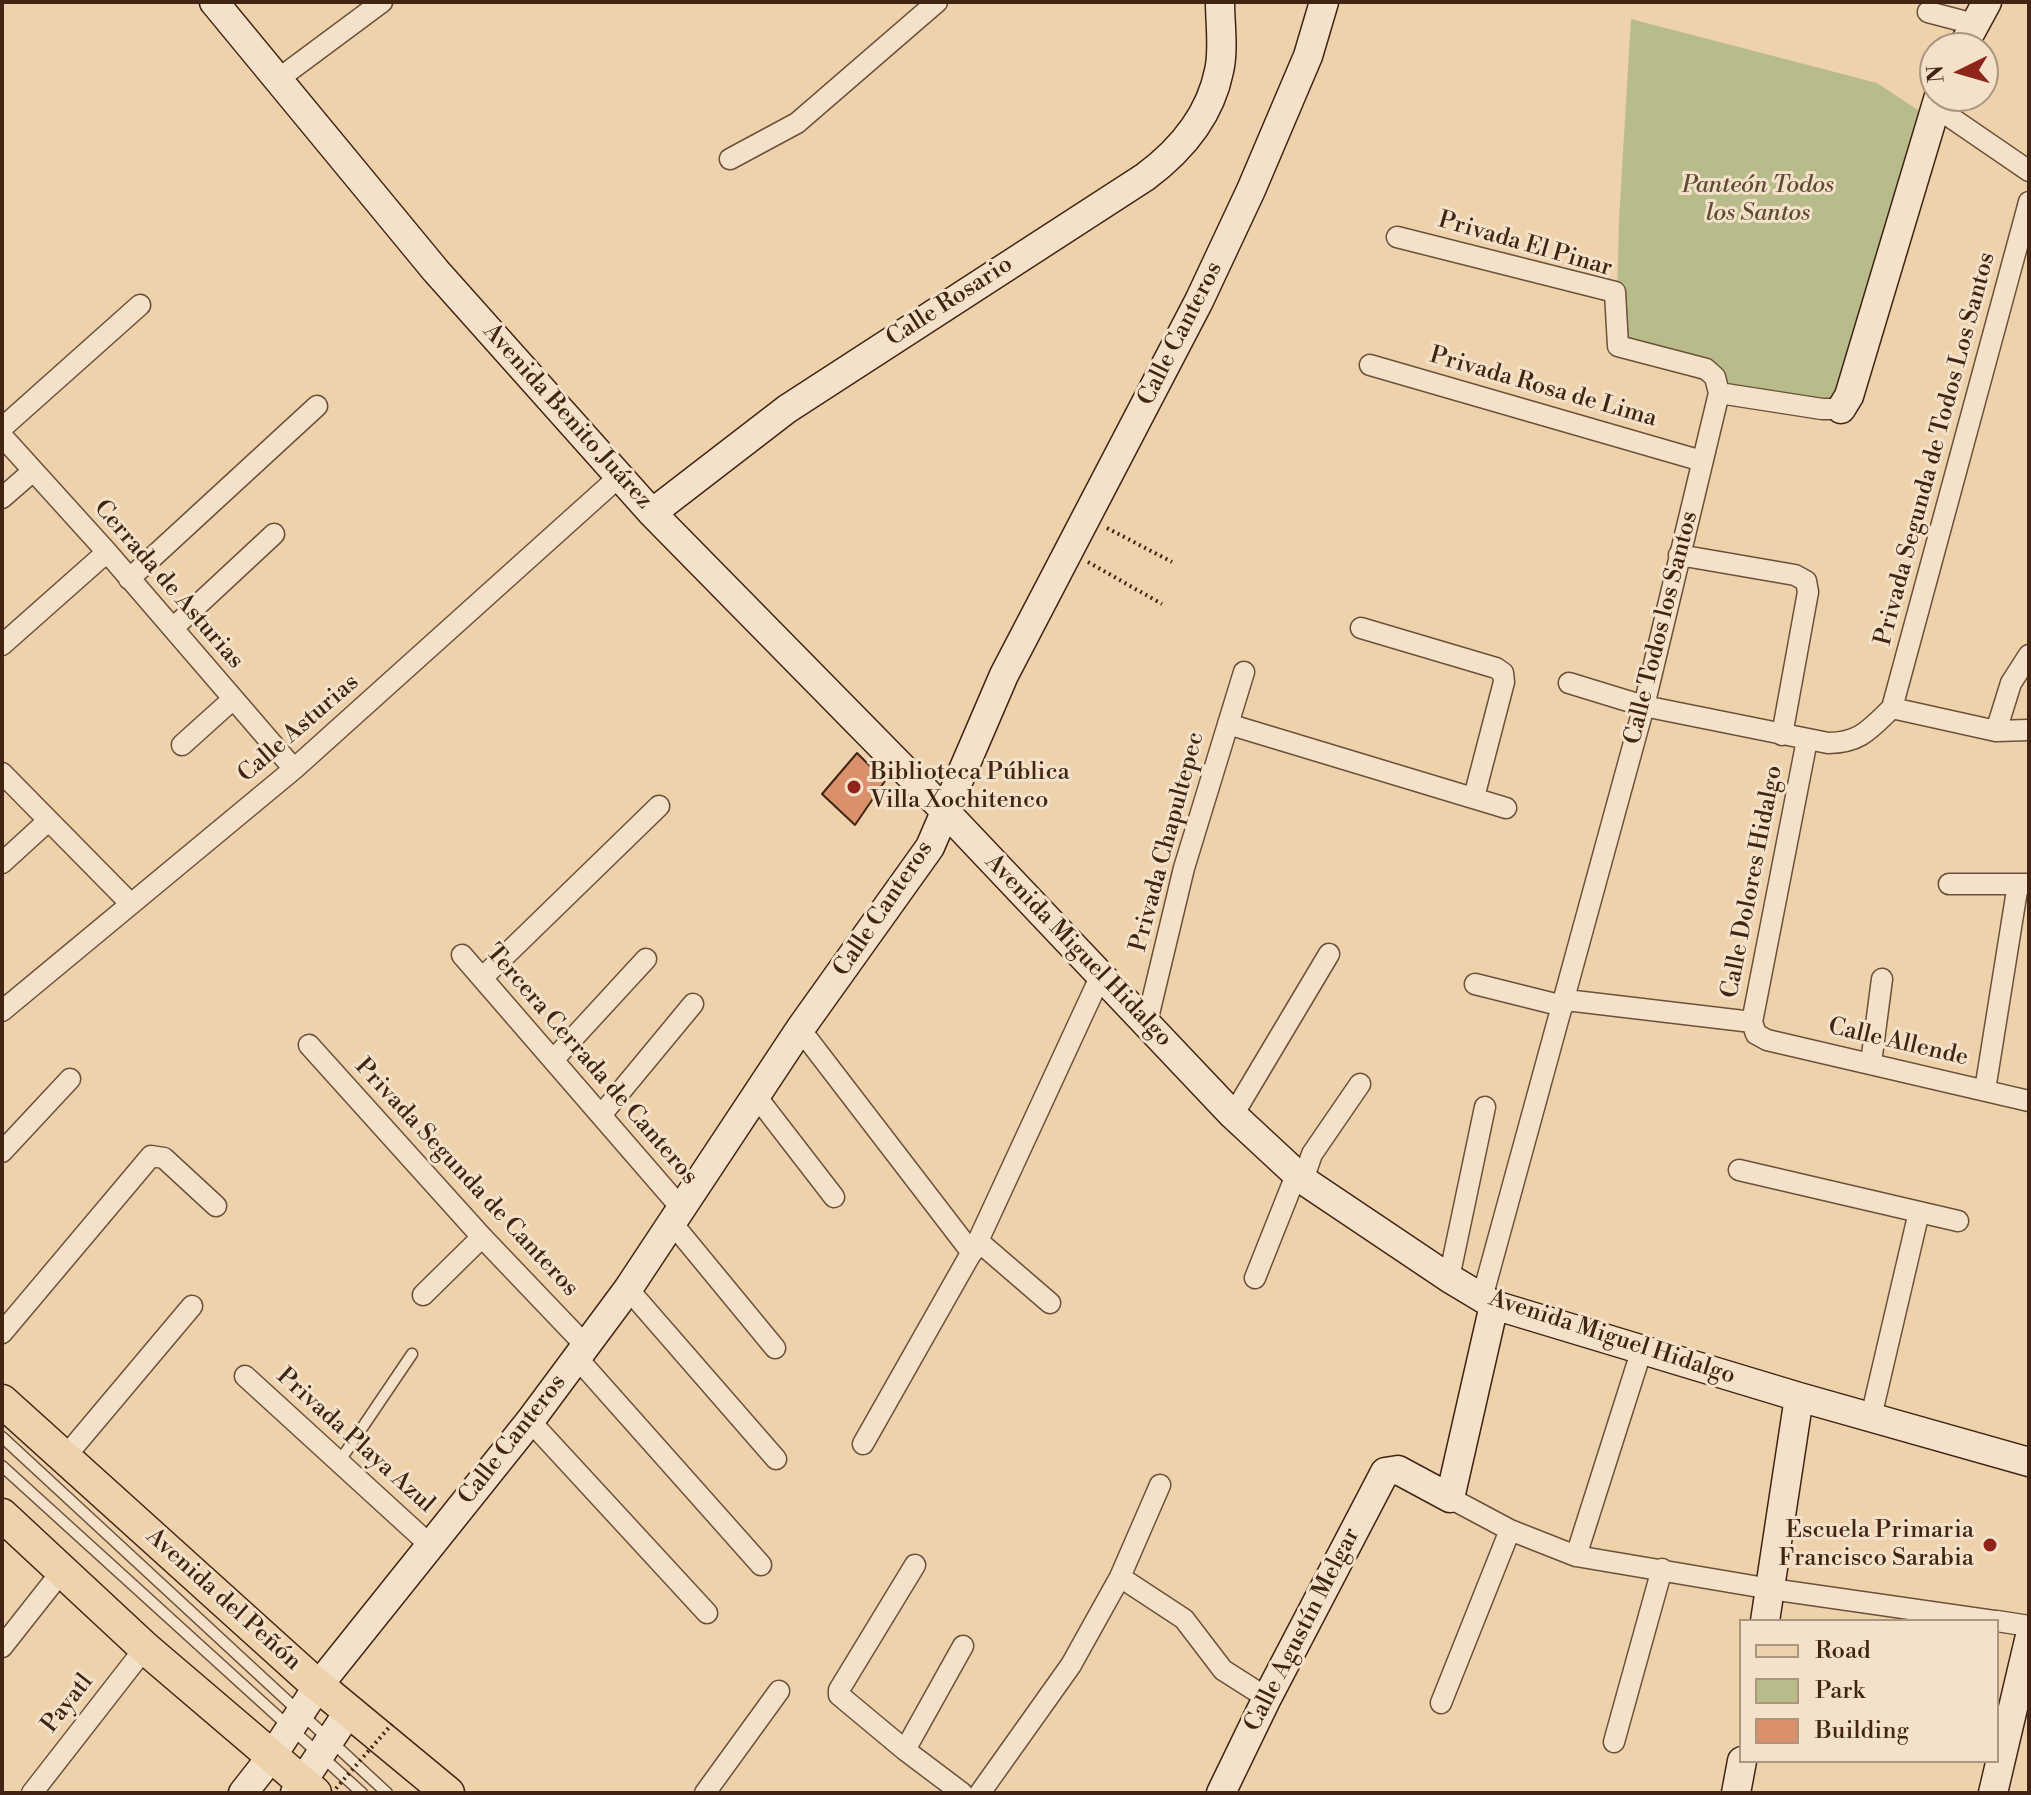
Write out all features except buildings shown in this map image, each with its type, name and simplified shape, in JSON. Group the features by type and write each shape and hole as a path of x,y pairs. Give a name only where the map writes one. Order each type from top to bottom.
{"main road":[{"name":"Avenida del Peñón","path":"2,1401 65,1457 303,1709 349,1711 448,1793"},
{"path":"2,1515 145,1648 311,1790"}],"street":[{"name":"Avenida Benito Juárez","path":"214,2 436,271 652,513 944,810"},
{"path":"277,80 382,2"},
{"path":"730,159 797,123 937,2"},
{"name":"Calle Rosario","path":"652,513 787,409 1172,157 1191,133 1208,103 1220,70 1220,2"},
{"name":"Calle Canteros","path":"243,1793 303,1709 530,1421 628,1289 800,1029 930,847 1004,675 1199,301 1251,190 1308,56 1324,2"},
{"path":"1928,12 1974,25"},
{"path":"1719,393 1822,409 1841,409 1849,396 1934,112"},
{"path":"1951,112 2029,171"},
{"name":"Privada Segunda de Todos Los Santos","path":"1892,708 2029,202"},
{"name":"Privada El Pinar","path":"1397,237 1615,292 1618,346 1706,369 1715,377 1719,393"},
{"path":"2,428 140,305"},
{"name":"Privada Rosa de Lima","path":"1370,365 1702,461"},
{"name":"Calle Todos los Santos","path":"1488,1302 1644,706 1719,393"},
{"path":"129,579 317,406"},
{"name":"Cerrada de Asturias","path":"2,436 107,552 294,769"},
{"path":"2,498 33,471"},
{"name":"Calle Asturias","path":"2,1011 294,769 621,475"},
{"path":"173,628 274,534"},
{"path":"2,645 107,552"},
{"path":"1679,555 1795,575 1806,581 1808,592 1782,735"},
{"path":"1361,628 1496,668 1503,673 1504,682 1474,797"},
{"path":"1996,731 2011,683 2029,655"},
{"name":"Privada Chapultepec","path":"1147,1022 1184,868 1244,672"},
{"path":"1569,683 1644,706 1828,743 1852,741 1862,736 1892,708 1996,731 2029,730"},
{"path":"182,745 232,700"},
{"name":"Privada Chapultepec","path":"1228,724 1506,808"},
{"name":"Calle Dolores Hidalgo","path":"1754,1028 1807,740"},
{"path":"2,773 130,903"},
{"path":"482,978 659,806"},
{"name":"Avenida Miguel Hidalgo","path":"944,810 1233,1115 1299,1178 1488,1302 1799,1397 2029,1462"},
{"path":"2,863 48,821"},
{"path":"1949,884 2024,884 1985,1090"},
{"path":"1233,1115 1329,954"},
{"name":"Tercera Cerrada de Canteros","path":"462,955 602,1114 775,1348"},
{"path":"554,1059 646,959"},
{"path":"863,1444 975,1247 1101,975"},
{"path":"1871,1063 1882,979"},
{"name":"Calle Allende","path":"1475,984 1564,1003 1754,1028 1767,1040 2029,1101"},
{"path":"602,1114 693,1004"},
{"path":"800,1029 975,1247 1050,1303"},
{"name":"Privada Segunda de Canteros","path":"309,1045 482,1237 761,1565"},
{"path":"2,1152 70,1079"},
{"path":"1255,1278 1299,1178 1360,1084"},
{"path":"756,1096 834,1197"},
{"path":"1449,1278 1485,1107"},
{"path":"2,1333 151,1156 164,1158 216,1206"},
{"path":"1739,1170 1958,1221"},
{"path":"1871,1417 1919,1212"},
{"path":"423,1295 482,1237"},
{"path":"628,1289 776,1459"},
{"path":"1488,1302 1450,1498 1510,1530 1576,1556 1771,1589 1982,1619"},
{"path":"65,1457 192,1306"},
{"path":"1576,1556 1642,1349"},
{"name":"Privada Playa Azul","path":"245,1376 430,1545"},
{"path":"1765,1619 1799,1397"},
{"path":"530,1421 707,1613"},
{"name":"Calle Agustín Melgar","path":"1221,1793 1382,1476 1389,1470 1398,1470 1450,1498"},
{"path":"980,1793 1071,1665 1120,1577 1160,1485"},
{"path":"1441,1703 1510,1530"},
{"path":"915,1565 839,1692 842,1699 962,1793"},
{"path":"1614,1742 1662,1569"},
{"path":"2,1647 62,1571"},
{"path":"1120,1577 1184,1619 1223,1670 1267,1698"},
{"path":"1999,1621 2029,1626"},
{"path":"1993,1793 2029,1640"},
{"path":"905,1750 963,1646"},
{"name":"Payatl","path":"32,1793 145,1648"},
{"path":"705,1793 779,1691"},
{"path":"311,1790 325,1747 349,1711"},
{"path":"1736,1793 1742,1763"}],"lane":[{"path":"339,1462 412,1354"},
{"path":"2,1437 303,1709 325,1747 362,1793"},
{"path":"2,1466 303,1709 325,1747 387,1793"}],"path":[{"path":"1087,517 1172,562"},
{"path":"1069,551 1162,604"},
{"path":"311,1790 392,1724"}],"green space":[{"name":"Panteón Todos los Santos","path":"1631,19 1877,83 1927,116 1841,409 1719,393 1702,381 1616,347 1619,219"}],"place":[{"name":"Biblioteca Pública Villa Xochitenco","path":"854,787"},
{"name":"Escuela Primaria Francisco Sarabia","path":"1990,1545"}]}
